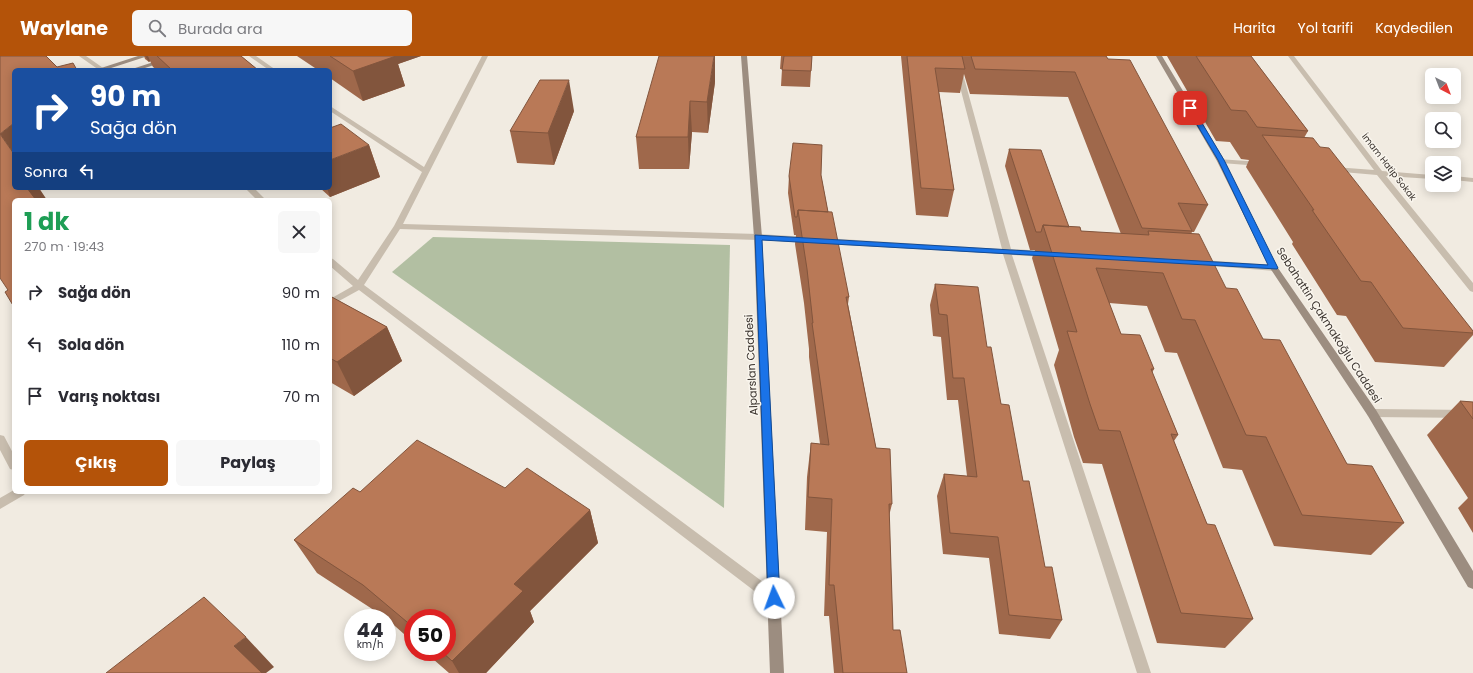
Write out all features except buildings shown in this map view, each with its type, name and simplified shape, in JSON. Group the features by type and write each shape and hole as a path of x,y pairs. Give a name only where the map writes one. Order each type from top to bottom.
{"main road":[{"path":"107,68 146,56"},
{"path":"139,68 178,56"},
{"name":"Alparslan Caddesi","path":"744,56 758,237 777,673"},
{"name":"Sebahattin Çakmakoğlu Caddesi","path":"1158,56 1221,160 1274,268 1372,413 1473,583"}],"street":[{"path":"82,56 97,68"},
{"path":"252,56 270,68"},
{"path":"332,303 359,286 398,226 485,56"},
{"path":"955,56 1006,252 1144,673"},
{"name":"İmam Hatip Sokak","path":"1291,56 1380,173 1473,289"},
{"path":"332,109 426,172"},
{"path":"1221,160 1269,164"},
{"path":"1325,169 1425,176"},
{"path":"1461,179 1473,180"},
{"path":"251,190 260,198"},
{"path":"398,226 758,237 1054,255"},
{"path":"332,262 359,286 774,598"},
{"path":"1195,263 1274,268"},
{"path":"1372,413 1473,414"},
{"path":"0,439 12,462"},
{"path":"0,504 17,494"}],"green space":[{"path":"433,237 730,245 724,508 392,272"}],"route":[{"path":"774,598 758,237 1274,268 1221,160 1190,108"}]}
